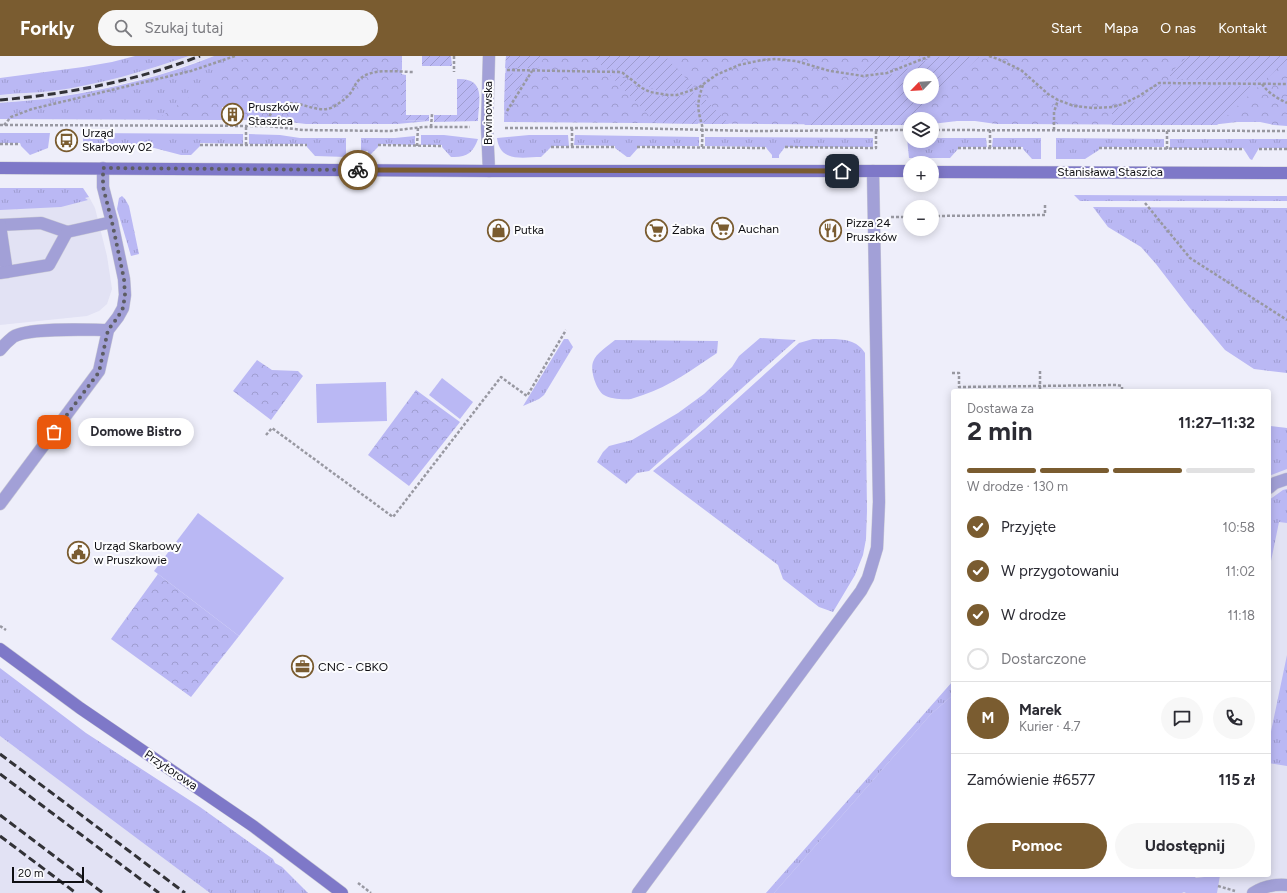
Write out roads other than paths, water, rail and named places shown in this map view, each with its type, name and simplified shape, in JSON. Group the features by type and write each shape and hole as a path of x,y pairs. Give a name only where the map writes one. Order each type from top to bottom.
{"street":[{"name":"Brwinowska","path":"488,171 487,127 489,56"},
{"path":"0,168 488,171 903,171"},
{"path":"0,504 99,372 108,330 123,308 125,295 124,279 103,187 103,168"},
{"path":"638,893 861,591 868,578 877,548 879,502 873,171"},
{"name":"Stanisława Staszica","path":"939,172 1287,173"},
{"path":"67,232 49,265 3,272 0,225 40,223 67,232 112,222"},
{"path":"0,350 14,336 27,333 53,330 108,330"},
{"path":"1271,486 1275,483 1287,479"},
{"name":"Przytorowa","path":"0,649 80,708 253,826 342,893"},
{"path":"1253,893 1277,884 1287,885"}],"railway":[{"path":"0,100 51,94 102,85 151,73 200,56"},
{"path":"0,754 185,893"},
{"path":"0,774 159,893"},
{"path":"0,815 103,893"},
{"path":"0,836 76,893"}],"place":[{"name":"Pruszków Staszica","path":"232,114"},
{"name":"Urząd Skarbowy 02","path":"67,140"},
{"name":"Auchan","path":"722,229"},
{"name":"Putka","path":"498,230"},
{"name":"Żabka","path":"656,230"},
{"name":"Pizza 24 Pruszków","path":"831,230"},
{"name":"Domowe Bistro","path":"54,432"},
{"name":"Urząd Skarbowy w Pruszkowie","path":"78,553"},
{"name":"CNC - CBKO","path":"303,667"}]}
